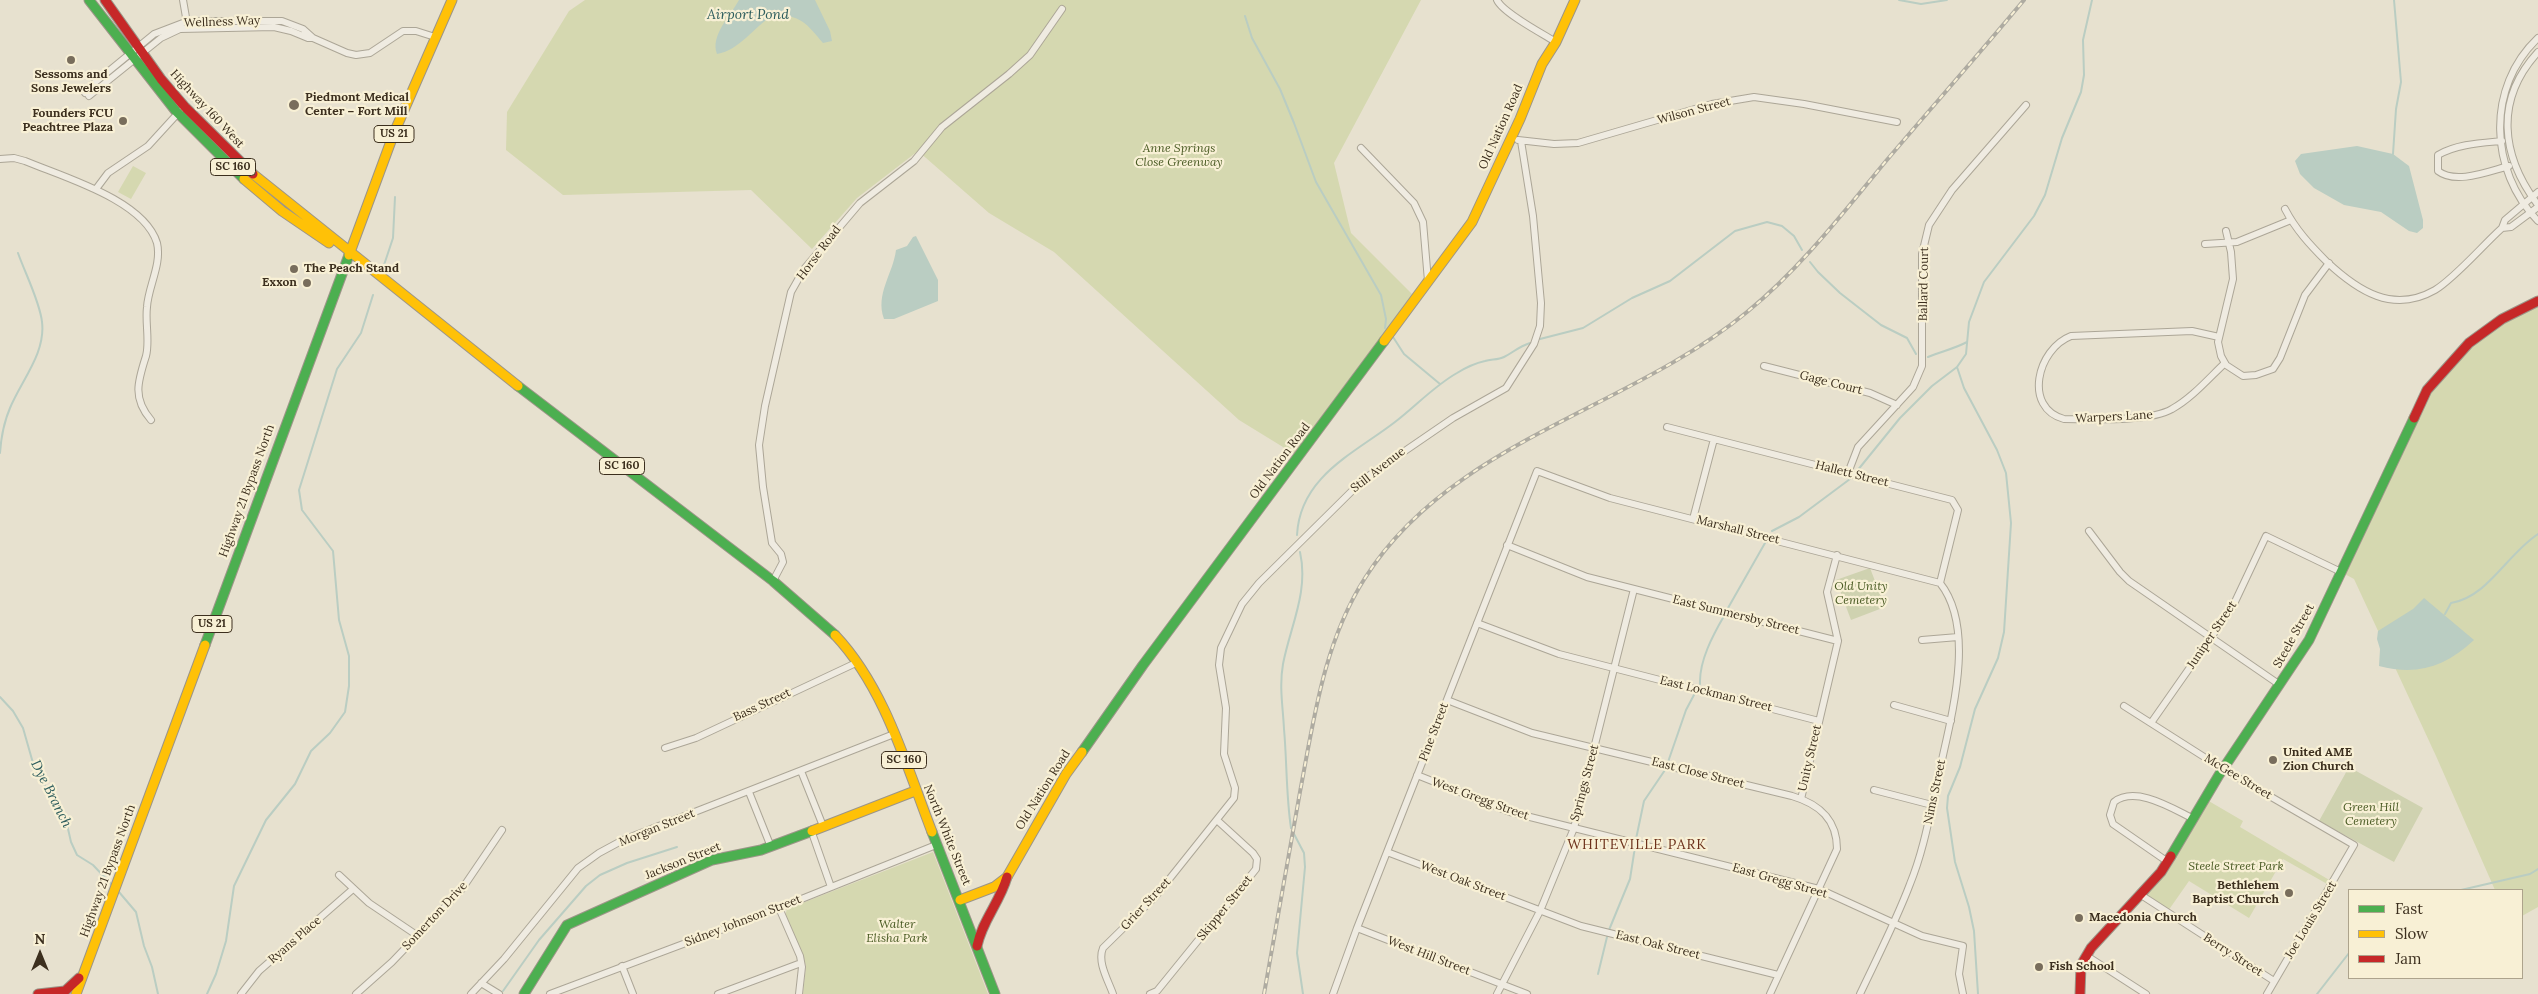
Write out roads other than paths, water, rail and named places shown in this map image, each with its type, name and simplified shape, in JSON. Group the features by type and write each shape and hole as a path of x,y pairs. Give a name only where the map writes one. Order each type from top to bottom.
{"main road":[{"name":"Highway 160 West","path":"89,0 182,110 263,184 350,254"},
{"name":"Highway 160 West","path":"105,0 136,54"},
{"name":"Highway 21 Bypass North","path":"76,994 394,133 452,0"},
{"name":"Old Nation Road","path":"960,900 994,887 1007,877 1066,774 1143,665 1472,222 1520,119 1542,64 1556,42 1575,0"},
{"name":"SC 160","path":"350,254 474,353 773,581 814,616 858,662"},
{"name":"Steele Street","path":"2080,994 2081,965 2104,932 2141,896 2168,862 2223,769 2309,640 2427,390 2469,343 2502,319 2538,301"},
{"name":"North White Street","path":"858,662 873,688 894,734 995,994"},
{"name":"Jackson Street","path":"524,994 567,925 712,860 771,847 915,791"},
{"path":"977,946 978,932 1005,887 1007,877"},
{"path":"39,994 65,991 84,971"}],"street":[{"path":"183,0 187,25"},
{"path":"1497,0 1509,12 1556,42"},
{"name":"Horse Road","path":"773,581 783,562 781,554 772,543 763,487 759,444 767,396 791,292 804,268 860,203 914,161 942,127 1009,74 1030,54 1062,10"},
{"name":"Wellness Way","path":"87,95 136,54 168,34 187,25 263,24 313,38 347,53 362,55 387,44 403,31 409,30 435,37"},
{"path":"2538,38 2513,72 2502,96 2499,141 2505,167 2523,204 2538,222"},
{"path":"2502,228 2511,227 2538,206 2535,195 2514,164 2508,140 2511,98 2521,75 2538,52"},
{"path":"2513,72 2521,75"},
{"name":"Wilson Street","path":"1521,140 1554,144 1578,143 1712,104 1754,97 1804,104 1897,122"},
{"name":"Ballard Court","path":"1848,473 1858,447 1913,387 1922,366 1922,254 1929,225 1940,205 1952,190 2026,105"},
{"path":"96,189 108,173 148,146 182,110"},
{"path":"1510,139 1521,140"},
{"name":"Still Avenue","path":"1218,821 1232,803 1235,793 1224,754 1226,708 1219,665 1220,648 1242,604 1259,584 1364,478 1453,418 1506,388 1534,344 1540,326 1541,303 1533,216 1521,140"},
{"path":"2508,140 2456,148 2444,152 2438,155 2438,171 2445,177 2456,178 2514,164"},
{"path":"1361,148 1414,203 1423,222 1428,282"},
{"path":"0,159 14,158 25,161 96,189 138,215 150,230 157,244 156,268 147,306 147,352 137,386 140,400 151,420"},
{"path":"2285,209 2303,238 2360,290 2374,296 2406,300 2436,289 2502,228 2505,220 2535,195"},
{"path":"2205,244 2229,244 2261,234 2291,220"},
{"path":"2226,231 2233,279 2219,337 2221,356 2225,363 2243,376 2256,375 2273,369 2280,358 2304,295 2329,263"},
{"name":"Warpers Lane","path":"2219,337 2192,331 2071,336 2063,339 2046,356 2040,390 2041,402 2054,417 2064,419 2155,415 2172,409 2186,399 2225,363"},
{"name":"Gage Court","path":"1764,366 1870,393 1897,405"},
{"name":"Hallett Street","path":"1667,427 1955,502 1958,510 1940,583"},
{"path":"1693,519 1714,439"},
{"name":"Marshall Street","path":"1537,471 1610,498 1940,583"},
{"name":"Pine Street","path":"1333,994 1357,928 1537,471"},
{"path":"2089,531 2120,572 2280,686"},
{"name":"Juniper Street","path":"2151,723 2233,606 2266,536 2342,572"},
{"name":"East Summersby Street","path":"1507,545 1586,577 1838,641"},
{"name":"Unity Street","path":"1770,994 1837,849 1837,838 1833,825 1825,813 1810,802 1801,799 1838,641 1827,592 1837,555"},
{"name":"Nims Street","path":"1860,994 1911,883 1932,805 1951,721 1956,687 1958,636 1954,609 1940,583"},
{"name":"Springs Street","path":"1497,994 1540,911 1574,828 1634,589"},
{"name":"East Lockman Street","path":"1477,623 1559,654 1819,721"},
{"path":"1922,640 1958,636"},
{"name":"Bass Street","path":"665,748 696,738 858,662"},
{"name":"East Close Street","path":"1447,700 1532,733 1801,799"},
{"path":"1894,705 1951,721"},
{"name":"McGee Street","path":"2124,706 2223,769 2354,845"},
{"name":"Morgan Street","path":"472,994 578,868 599,853 623,840 894,734"},
{"path":"801,771 823,826"},
{"name":"West Gregg Street","path":"1417,776 1510,812 1574,828"},
{"path":"1874,790 1932,805"},
{"path":"749,792 771,847"},
{"path":"2168,862 2113,824 2110,815 2114,802 2127,796 2138,796 2167,806 2194,819"},
{"name":"Grier Street","path":"1113,994 1100,955 1103,948 1155,897 1218,821"},
{"name":"Skipper Street","path":"1150,994 1157,990 1256,869 1257,860 1253,853 1218,821"},
{"name":"East Gregg Street","path":"1574,828 1819,889 1922,936 1963,946 1960,974 1963,994"},
{"name":"Somerton Drive","path":"356,994 418,936 462,889 502,830"},
{"path":"811,830 831,886"},
{"name":"Sidney Johnson Street","path":"550,994 779,908 936,845"},
{"name":"Joe Louis Street","path":"2267,994 2354,845"},
{"name":"West Oak Street","path":"1387,852 1540,911"},
{"path":"339,875 353,889 418,936"},
{"name":"Ryans Place","path":"240,994 259,971 353,889"},
{"name":"Berry Street","path":"2141,896 2274,982"},
{"path":"779,908 801,962 799,994"},
{"name":"East Oak Street","path":"1540,911 1581,926 1778,975"},
{"name":"West Hill Street","path":"1357,928 1527,994"},
{"path":"2087,956 2146,994"},
{"path":"718,994 801,962"},
{"path":"622,966 633,994"},
{"path":"482,983 499,994"},
{"path":"34,994 39,994"}],"water":[{"name":"Airport Pond","path":"739,0 815,0 830,31 832,41 823,43 807,25 797,19 773,15 733,48 717,54 716,40 726,19"},
{"path":"2357,146 2393,154 2409,166 2423,220 2423,228 2417,233 2409,231 2381,212 2344,205 2314,188 2300,174 2295,161 2301,154"},
{"path":"916,236 938,280 938,301 894,319 884,319 882,310 883,293 896,250 907,246 913,237"},
{"path":"2424,598 2474,640 2452,657 2430,667 2406,670 2379,666 2378,631 2413,609"}],"waterway":[{"path":"1899,0 1921,4 1947,0"},
{"path":"1857,471 1900,418 1932,386 1957,367 1966,354 1969,322 1984,282 2034,216 2045,195 2062,138 2081,92 2084,75 2083,40 2092,0"},
{"path":"2393,154 2396,109 2401,82 2394,0"},
{"path":"1245,16 1252,38 1280,89 1316,182 1381,295 1386,319 1385,328"},
{"path":"384,265 393,238 395,197"},
{"path":"1540,339 1583,328 1632,298 1670,281 1735,231 1767,222 1782,226 1794,236 1802,250"},
{"name":"Dye Branch","path":"0,453 3,430 8,413 37,356 42,333 41,314 18,253"},
{"path":"1810,262 1840,293 1881,325 1907,338 1916,354"},
{"path":"207,994 216,974 226,941 234,886 266,820 295,784 311,751 330,733 345,712 349,686 349,656 339,620 333,551 302,510 299,490 337,369 361,333 373,295"},
{"path":"1393,337 1404,354 1440,384"},
{"path":"1928,357 1967,342"},
{"path":"1297,535 1300,514 1308,497 1319,481 1332,468 1460,371 1487,360 1502,358 1530,343"},
{"path":"1957,367 1964,388 1997,450 2006,473 2011,523 2004,632 1998,658 1975,709 1960,767 1948,796 1947,808 1955,862 1969,907 1974,931 1978,994"},
{"path":"1772,531 1799,517 1850,479"},
{"path":"2445,614 2451,603 2464,599 2487,584 2527,542 2538,534"},
{"path":"1728,608 1765,543"},
{"path":"1291,828 1281,681 1286,650 1298,609 1302,581 1300,552"},
{"path":"1700,684 1704,657 1724,616"},
{"path":"1668,762 1686,710 1695,693"},
{"name":"Dye Branch","path":"0,697 13,711 23,728 35,770 66,820 71,842 77,855 93,865 111,884"},
{"path":"1636,839 1644,801 1665,770"},
{"path":"1294,834 1304,853 1305,867 1297,953 1303,994"},
{"path":"503,991 539,940 586,886 600,875 627,863 677,847"},
{"path":"1609,930 1630,879 1635,847"},
{"path":"2465,889 2530,874 2538,869"},
{"name":"Dye Branch","path":"119,892 136,912 158,994"},
{"path":"1598,974 1607,937"},
{"path":"2317,994 2348,954"}],"railway":[{"path":"1264,994 1310,736 1322,681 1340,628 1365,578 1401,532 1444,493 1492,460 1649,376 1700,346 1747,312 1785,278 1820,240 2024,0"}],"place":[{"name":"Sessoms and Sons Jewelers","path":"71,60"},
{"name":"Piedmont Medical Center – Fort Mill","path":"294,105"},
{"name":"Founders FCU Peachtree Plaza","path":"123,121"},
{"name":"The Peach Stand","path":"294,269"},
{"name":"Exxon","path":"307,283"},
{"name":"United AME Zion Church","path":"2273,760"},
{"name":"Bethlehem Baptist Church","path":"2289,893"},
{"name":"Macedonia Church","path":"2079,918"},
{"name":"Fish School","path":"2039,967"}],"district":[{"name":"WHITEVILLE PARK","path":"1637,845"}],"park label":[{"name":"Anne Springs Close Greenway","path":"1179,156"},
{"name":"Old Unity Cemetery","path":"1861,594"},
{"name":"Green Hill Cemetery","path":"2371,815"},
{"name":"Steele Street Park","path":"2236,867"},
{"name":"Walter Elisha Park","path":"897,932"}]}
